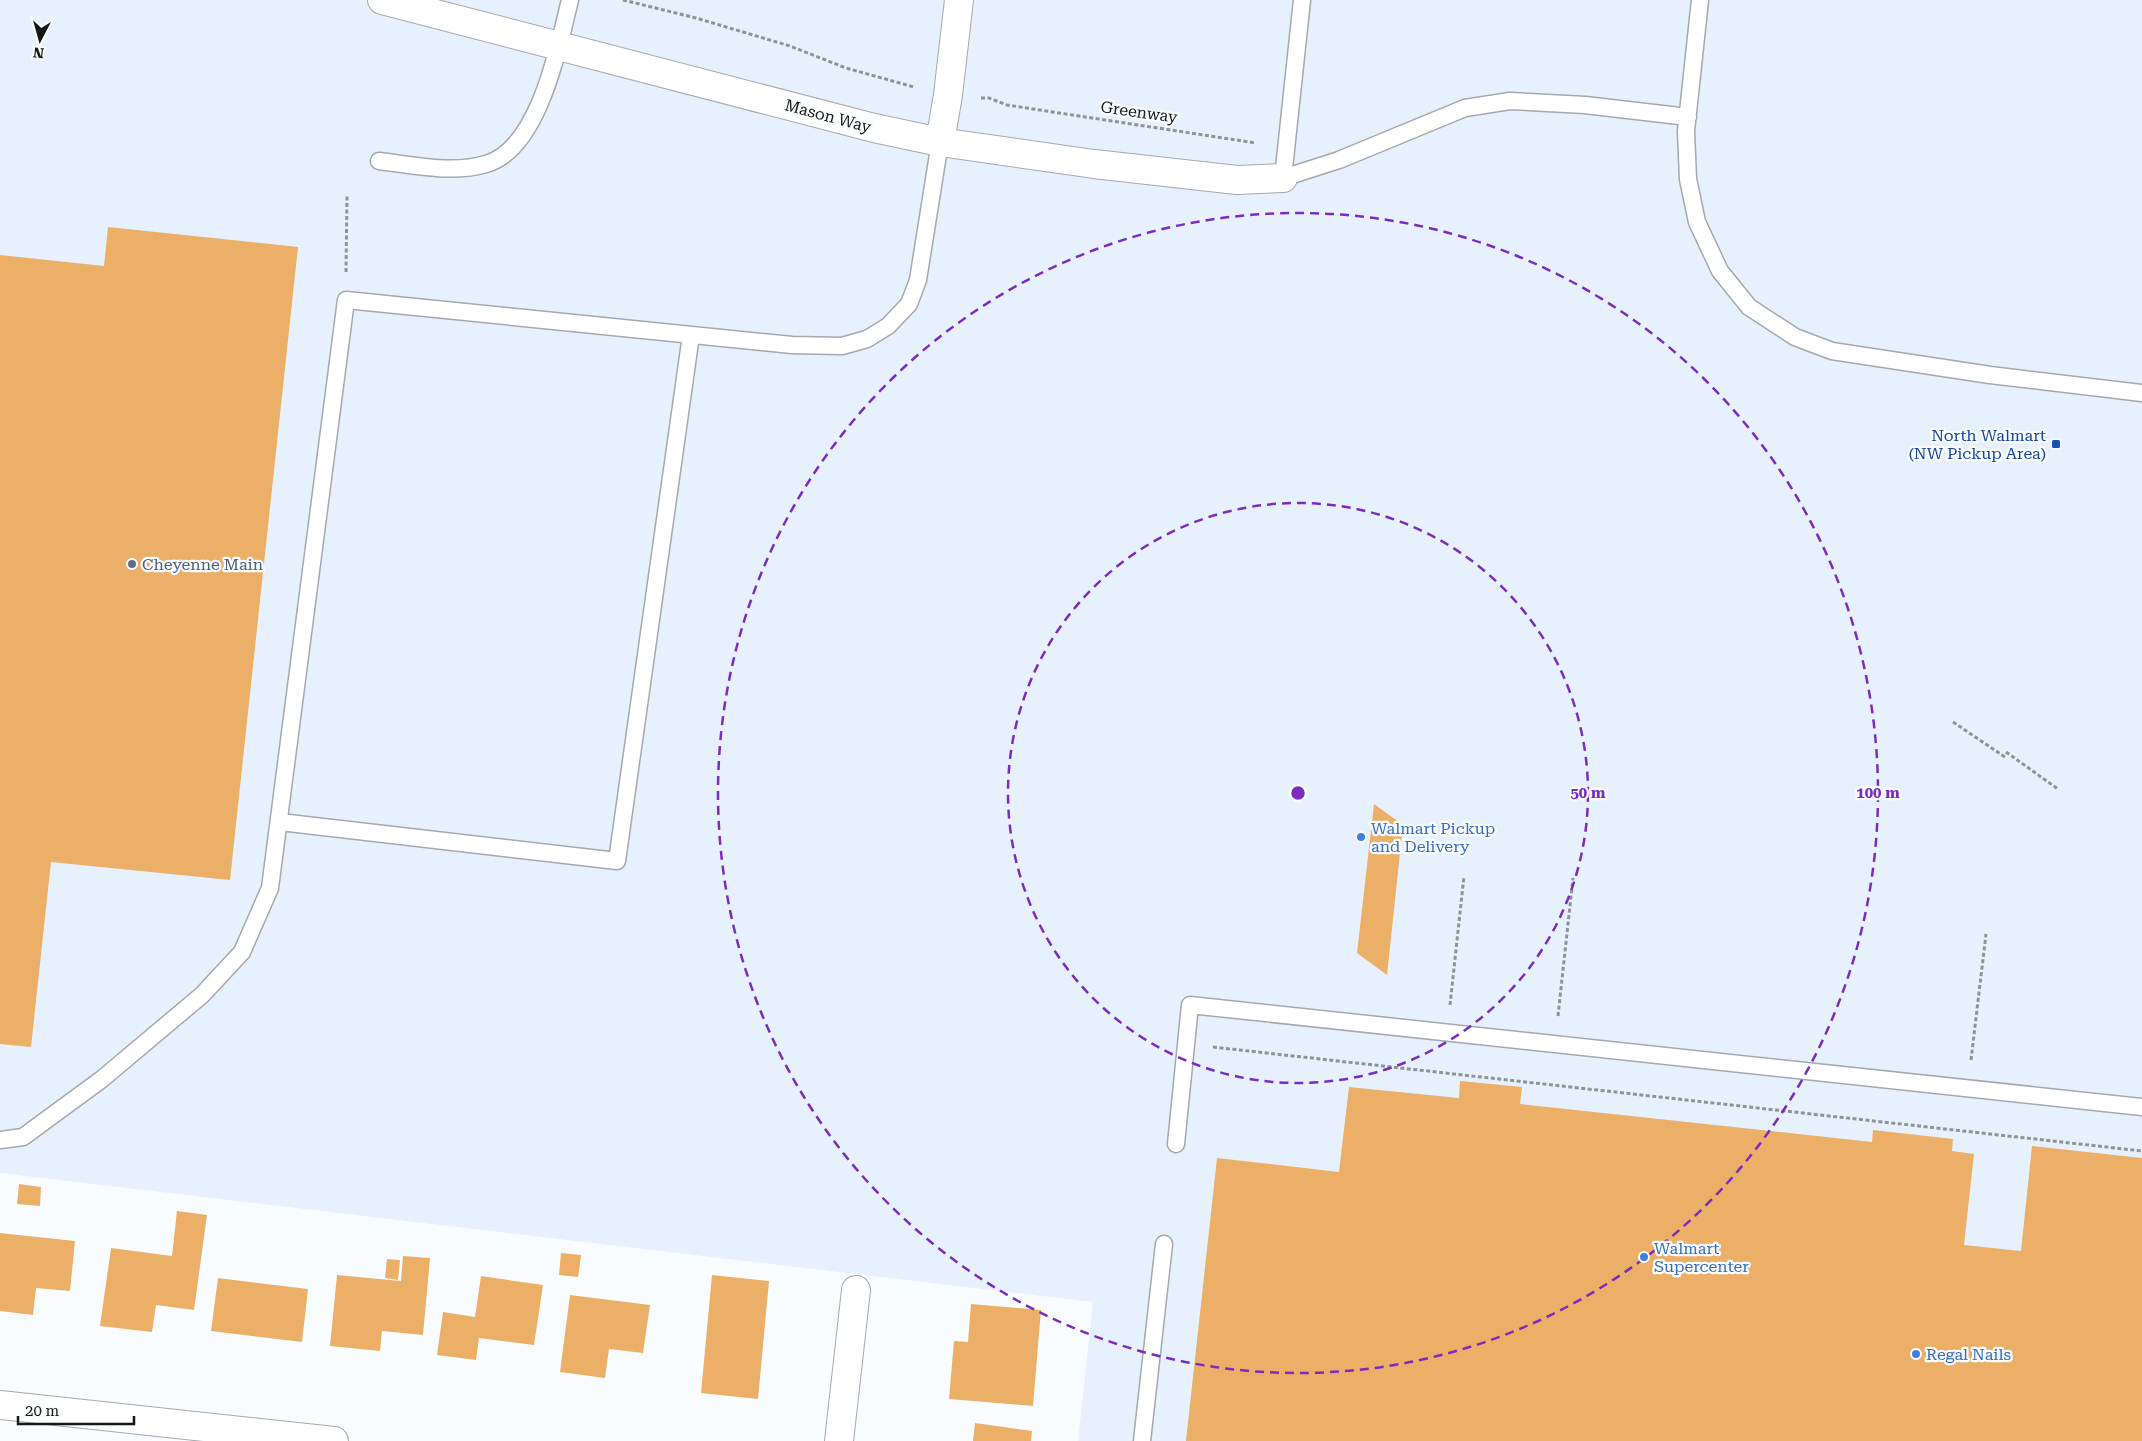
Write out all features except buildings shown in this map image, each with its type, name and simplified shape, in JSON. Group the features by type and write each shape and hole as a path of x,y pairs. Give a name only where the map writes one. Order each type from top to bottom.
{"street":[{"name":"Mason Way","path":"382,0 874,128 940,142 1113,166 1237,180 1284,165"},
{"path":"940,142 948,95 959,0"},
{"path":"839,1441 856,1290"},
{"path":"0,1405 325,1440"}],"lane":[{"path":"379,161 441,168 486,164 504,157 517,145 538,109 559,45 570,0"},
{"path":"1302,0 1284,165 1339,160 1465,108 1510,101 1585,105 1688,117"},
{"path":"1700,0 1686,132 1688,179 1697,222 1720,271 1749,307 1795,337 1832,351 1896,362 2142,393"},
{"path":"0,1140 23,1137 102,1079 202,995 242,952 270,888 346,300 792,345 842,346 866,339 888,326 909,304 918,280 940,142"},
{"path":"280,822 617,861 691,335"},
{"path":"1176,1144 1190,1005 2142,1107"},
{"path":"1142,1441 1164,1244"}],"path":[{"path":"623,0 696,18 790,46 846,68 889,81"},
{"name":"Greenway","path":"989,98 1007,106 1248,140 1284,165"},
{"path":"346,300 347,195"},
{"path":"1953,722 2005,757"},
{"path":"2006,752 2058,789"},
{"path":"1449,1009 1464,876"},
{"path":"1557,1020 1573,878"},
{"path":"1970,1064 1986,934"},
{"path":"1186,1044 2142,1151"}],"shaded area":[{"path":"0,0 2142,0 2142,1441 1078,1441 1093,1302 0,1173"}],"place":[{"name":"North Walmart (NW Pickup Area)","path":"2056,444"},
{"name":"Cheyenne Main","path":"132,564"},
{"name":"Walmart Pickup and Delivery","path":"1361,837"},
{"name":"Walmart Supercenter","path":"1644,1257"},
{"name":"Regal Nails","path":"1916,1354"}]}
